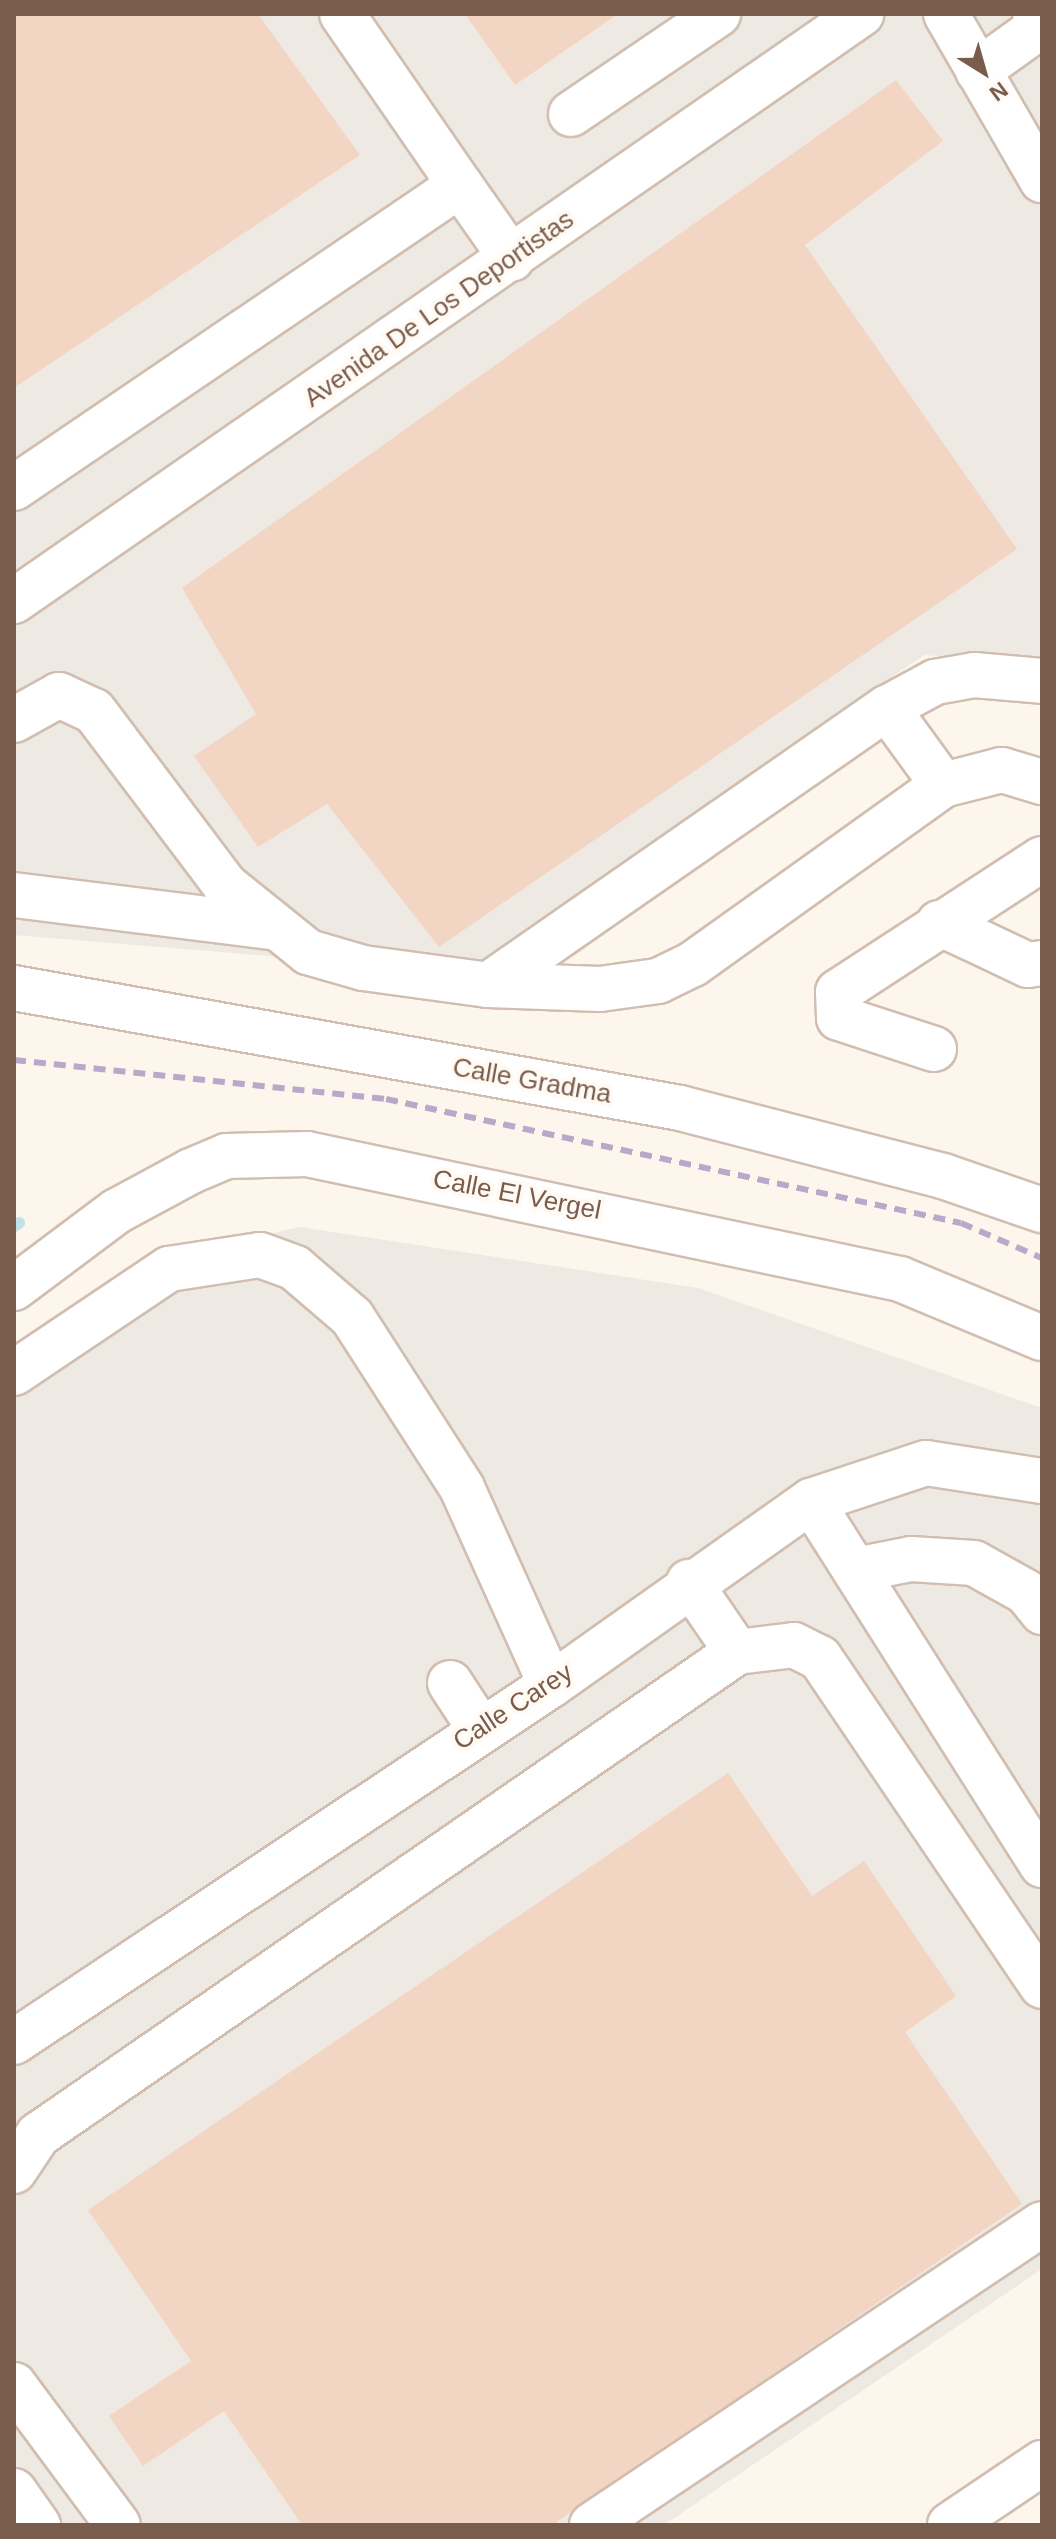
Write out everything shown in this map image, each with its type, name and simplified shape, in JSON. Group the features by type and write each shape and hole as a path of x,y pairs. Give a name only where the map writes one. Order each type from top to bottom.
{"street":[{"path":"342,14 512,259"},
{"path":"571,114 718,14"},
{"name":"Avenida De Los Deportistas","path":"14,601 512,259 861,14"},
{"path":"946,14 1042,180"},
{"path":"978,71 1042,25 1035,14"},
{"path":"14,488 460,185"},
{"path":"488,985 887,708 935,682 974,675 1042,681"},
{"path":"14,720 59,695 94,711 225,885 270,927 308,952 363,968 488,985 600,989 658,981 693,964 943,785 1002,770 1042,782"},
{"path":"887,708 943,785"},
{"path":"934,1049 855,1027 839,1018 836,1005 847,981 939,923 1038,868"},
{"path":"14,895 270,927"},
{"path":"939,923 1028,965 1042,963"},
{"name":"Calle Gradma","path":"14,988 680,1108 901,1164 1042,1210"},
{"name":"Calle El Vergel","path":"14,1288 117,1211 191,1171 226,1156 307,1154 900,1279 1042,1338"},
{"path":"14,1373 169,1269 260,1255 295,1268 352,1317 462,1488 551,1685"},
{"name":"Calle Carey","path":"14,2042 480,1729 551,1685 689,1582 811,1501 926,1463 1042,1481"},
{"path":"811,1501 1042,1865"},
{"path":"855,1570 911,1559 974,1563 1026,1592 1042,1612"},
{"path":"689,1582 737,1652"},
{"path":"14,2171 38,2135 737,1652 794,1645 820,1658 1042,1986"},
{"path":"450,1683 480,1729"},
{"path":"592,2525 1042,2224"},
{"path":"14,2385 118,2525"},
{"path":"950,2525 1042,2463"},
{"path":"14,2491 38,2525"}],"shaded area":[{"path":"14,14 1042,14 1042,665 924,655 463,972 14,935"},
{"path":"300,1227 698,1288 1042,1408 1042,2269 664,2525 14,2525 14,1350 144,1262"}],"building":[{"path":"14,14 258,14 360,155 14,388"},
{"path":"465,14 618,14 515,85"},
{"path":"896,80 943,141 805,245 1017,549 439,947 327,804 258,847 194,756 256,714 182,588"},
{"path":"728,1773 812,1896 864,1861 956,1996 905,2032 1022,2204 552,2525 302,2525 224,2411 143,2466 109,2416 191,2361 88,2210"}],"waterway":[{"path":"14,1226 19,1223"}],"railway":[{"path":"14,1060 386,1099 961,1223 1042,1258"}]}
